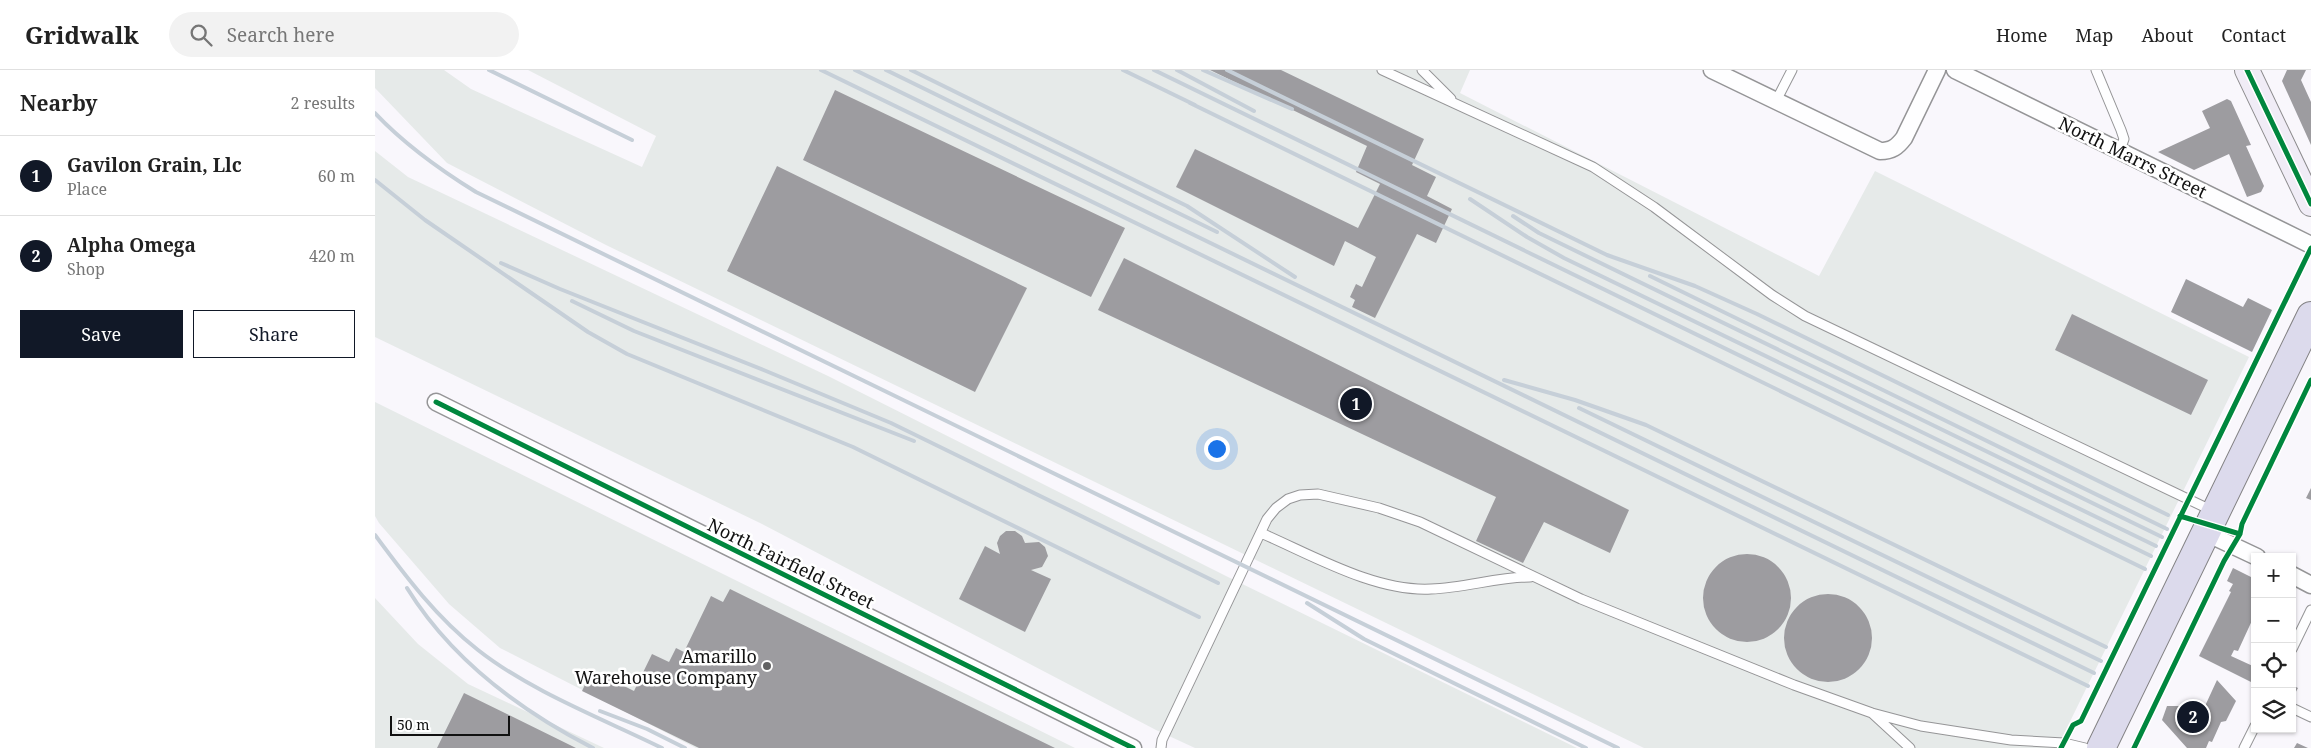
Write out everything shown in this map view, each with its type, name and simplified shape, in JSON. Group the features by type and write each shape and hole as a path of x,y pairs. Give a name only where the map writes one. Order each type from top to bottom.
{"highway":[{"path":"2101,748 2311,316"}],"main road":[{"path":"2247,70 2311,204"}],"street":[{"path":"1712,70 1880,151 1889,151 1897,147 1937,70"},
{"name":"North Marrs Street","path":"1955,70 2311,245"},
{"name":"North Fairfield Street","path":"436,402 1133,748"},
{"path":"2210,522 2252,553"},
{"path":"2296,578 2311,585"}],"lane":[{"path":"1382,70 1593,167 1654,207 1771,295 1805,316 2210,522"},
{"path":"1422,70 1457,105"},
{"path":"1776,102 1792,70"},
{"path":"2096,70 2124,139 2120,150"},
{"path":"1161,748 1162,740 1261,533 1276,508 1288,499 1300,495 1318,494 1379,508 1420,522 1581,599 1738,663 1872,713 1921,726 2011,740 2064,743 2085,748"},
{"path":"1261,533 1354,574 1390,586 1431,590 1495,579 1533,577"},
{"path":"2295,643 2311,610"},
{"path":"2296,710 2311,717"},
{"path":"1872,713 1909,748"},
{"path":"2244,748 2252,733"}],"shaded area":[{"path":"375,70 444,70 471,89 642,167 656,136 528,70 1470,70 1460,93 1819,276 1875,171 2249,357 2057,748 1644,748 606,245 447,163 375,88"},
{"path":"375,151 408,177 828,376 1228,577 1577,748 1195,748 1156,730 760,523 375,337"},
{"path":"375,402 1075,748 696,748 500,648 449,604 375,516"},
{"path":"375,598 418,644 468,684 604,748 375,748"}],"building":[{"path":"1210,70 1281,70 1424,139 1412,165 1436,177 1427,196 1452,209 1436,243 1417,234 1375,318 1352,307 1355,300 1350,297 1356,284 1362,287 1376,257 1345,241 1334,266 1176,187 1195,149 1358,228 1380,184 1356,172 1367,146"},
{"path":"2287,70 2306,70 2301,80 2311,102 2311,145 2282,81"},
{"path":"835,90 1125,228 1091,297 803,160"},
{"path":"2227,99 2231,101 2251,145 2246,146 2264,186 2261,192 2247,197 2229,154 2194,170 2158,152 2210,128 2202,111"},
{"path":"777,166 1027,288 975,392 727,271"},
{"path":"1124,258 1629,510 1610,553 1544,522 1523,563 1476,541 1496,497 1098,310"},
{"path":"2186,279 2243,307 2248,298 2272,310 2252,352 2171,312"},
{"path":"2072,314 2208,380 2191,415 2055,350"},
{"path":"2311,488 2311,500 2306,498"},
{"path":"1006,531 1015,531 1022,536 1025,543 1039,542 1045,547 1048,556 1042,567 1031,570 1051,579 1025,632 959,599 985,546 1000,554 997,543 1000,536"},
{"path":"1747,554 1764,557 1778,567 1788,581 1791,598 1788,615 1778,629 1764,639 1747,642 1730,639 1716,629 1706,615 1703,598 1706,581 1716,567 1730,557"},
{"path":"2233,568 2251,577 2251,623 2238,651 2234,650 2231,656 2251,665 2251,682 2199,656 2231,592 2229,591 2233,584 2227,581"},
{"name":"Amarillo Warehouse Company","path":"730,589 1055,748 699,748 582,691 592,670 634,691 652,654 669,662 676,648 684,652 711,596 723,602"},
{"path":"1828,594 1845,597 1859,607 1869,621 1872,638 1869,655 1859,669 1845,679 1828,682 1811,679 1797,669 1787,655 1784,638 1787,621 1797,607 1811,597"},
{"path":"2217,680 2236,701 2226,721 2221,722 2212,742 2209,741 2206,748 2187,748 2162,720 2167,706 2205,706"},
{"path":"464,693 576,748 437,748"},
{"path":"2297,743 2308,748 2294,748"}],"railway":[{"path":"489,70 632,140"},
{"path":"821,70 2088,686"},
{"path":"855,70 2094,673"},
{"path":"886,70 1217,232"},
{"path":"911,70 1187,206 1295,277"},
{"path":"1123,70 1195,105"},
{"path":"1154,70 2151,556"},
{"path":"1177,70 1254,111"},
{"path":"1203,70 1292,109"},
{"path":"1227,70 1607,255 1695,286 1757,314 2168,515"},
{"path":"1190,103 2145,569"},
{"path":"375,113 398,136 423,156 476,192 1618,748"},
{"path":"375,180 425,220 588,332 627,354 853,447 1199,617"},
{"path":"1470,199 1527,237 1564,258 2156,546"},
{"path":"1513,216 1539,233 2162,537"},
{"path":"501,263 560,289 891,423 1218,583"},
{"path":"1650,276 2167,529"},
{"path":"572,301 634,331 914,441"},
{"path":"1504,380 1575,400 1646,425 2106,647"},
{"path":"1579,408 2101,661"},
{"path":"375,535 436,611 463,638 498,665 567,704 662,748"},
{"path":"407,588 444,638 489,680 539,717 593,748"},
{"path":"1307,603 1364,639 1586,748"},
{"path":"600,711 647,729 685,748"}],"cycle path":[{"path":"2247,70 2311,204"},
{"path":"2061,748 2073,725 2081,721 2311,248"},
{"path":"2240,534 2242,524 2311,380"},
{"path":"436,402 1133,748"},
{"path":"2134,748 2224,561 2240,534 2180,516"}],"place":[{"name":"Gavilon Grain, Llc","path":"1356,404"},
{"name":"Amarillo Warehouse Company","path":"767,666"},
{"name":"Alpha Omega","path":"2193,717"}]}
